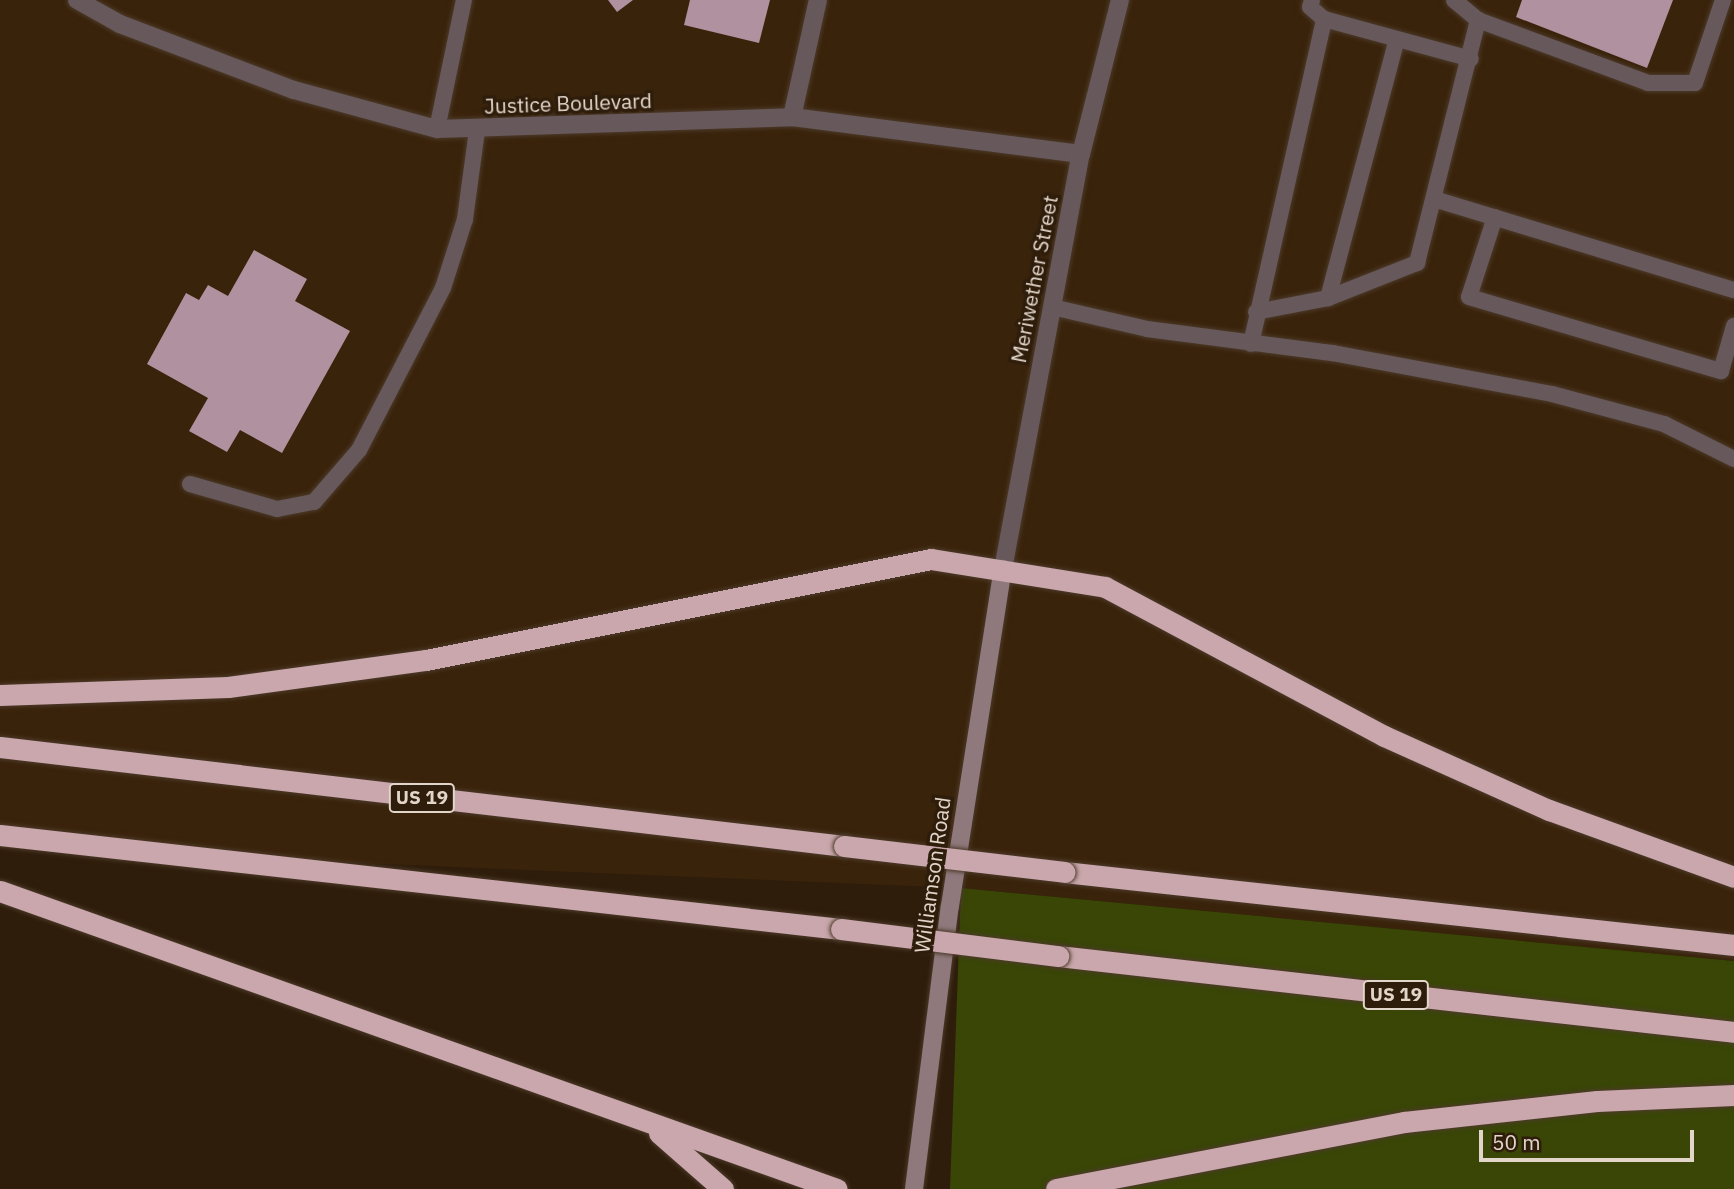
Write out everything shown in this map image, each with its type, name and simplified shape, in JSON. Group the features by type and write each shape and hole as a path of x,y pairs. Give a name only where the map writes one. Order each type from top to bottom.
{"highway":[{"path":"0,695 228,687 439,657 931,559 1105,587 1384,736 1549,810 1734,877"},
{"name":"US 19","path":"0,747 1064,872 1734,946"},
{"name":"US 19","path":"0,835 1734,1032"},
{"path":"0,891 837,1189"},
{"path":"1056,1189 1404,1122 1597,1101 1734,1096"},
{"path":"647,1123 723,1189"}],"main road":[{"name":"Williamson Road","path":"914,1189 950,906 1003,569"}],"street":[{"name":"Justice Boulevard","path":"77,0 120,24 294,90 437,129 477,130 792,117 1081,154"},
{"path":"792,117 818,0"},
{"name":"Meriwether Street","path":"1003,569 1081,154 1120,0"}],"lane":[{"path":"437,129 464,0"},
{"path":"1312,0 1310,7 1324,19 1396,42 1471,59"},
{"path":"1454,0 1478,20 1648,83 1695,83 1723,0"},
{"path":"1251,344 1324,19"},
{"path":"1256,313 1328,298 1417,262 1471,59 1478,20"},
{"path":"1328,298 1396,42"},
{"path":"190,484 277,509 314,502 359,450 443,288 465,219 477,130"},
{"path":"1434,199 1734,290"},
{"path":"1494,217 1469,298 1721,371 1734,326"},
{"path":"1052,307 1251,344 1333,353 1552,394 1664,424 1734,459"}],"shaded area":[{"path":"0,0 1734,0 1734,961 961,888 0,848"}],"green space":[{"path":"961,888 1734,961 1734,1189 950,1189"}],"building":[{"path":"608,0 633,0 617,12"},
{"path":"690,0 770,0 759,43 684,25"},
{"path":"1522,0 1673,0 1647,68 1516,17"},
{"path":"254,250 307,279 295,301 350,331 282,453 240,430 227,452 189,431 208,398 147,364 186,293 199,300 208,285 228,296"}]}
